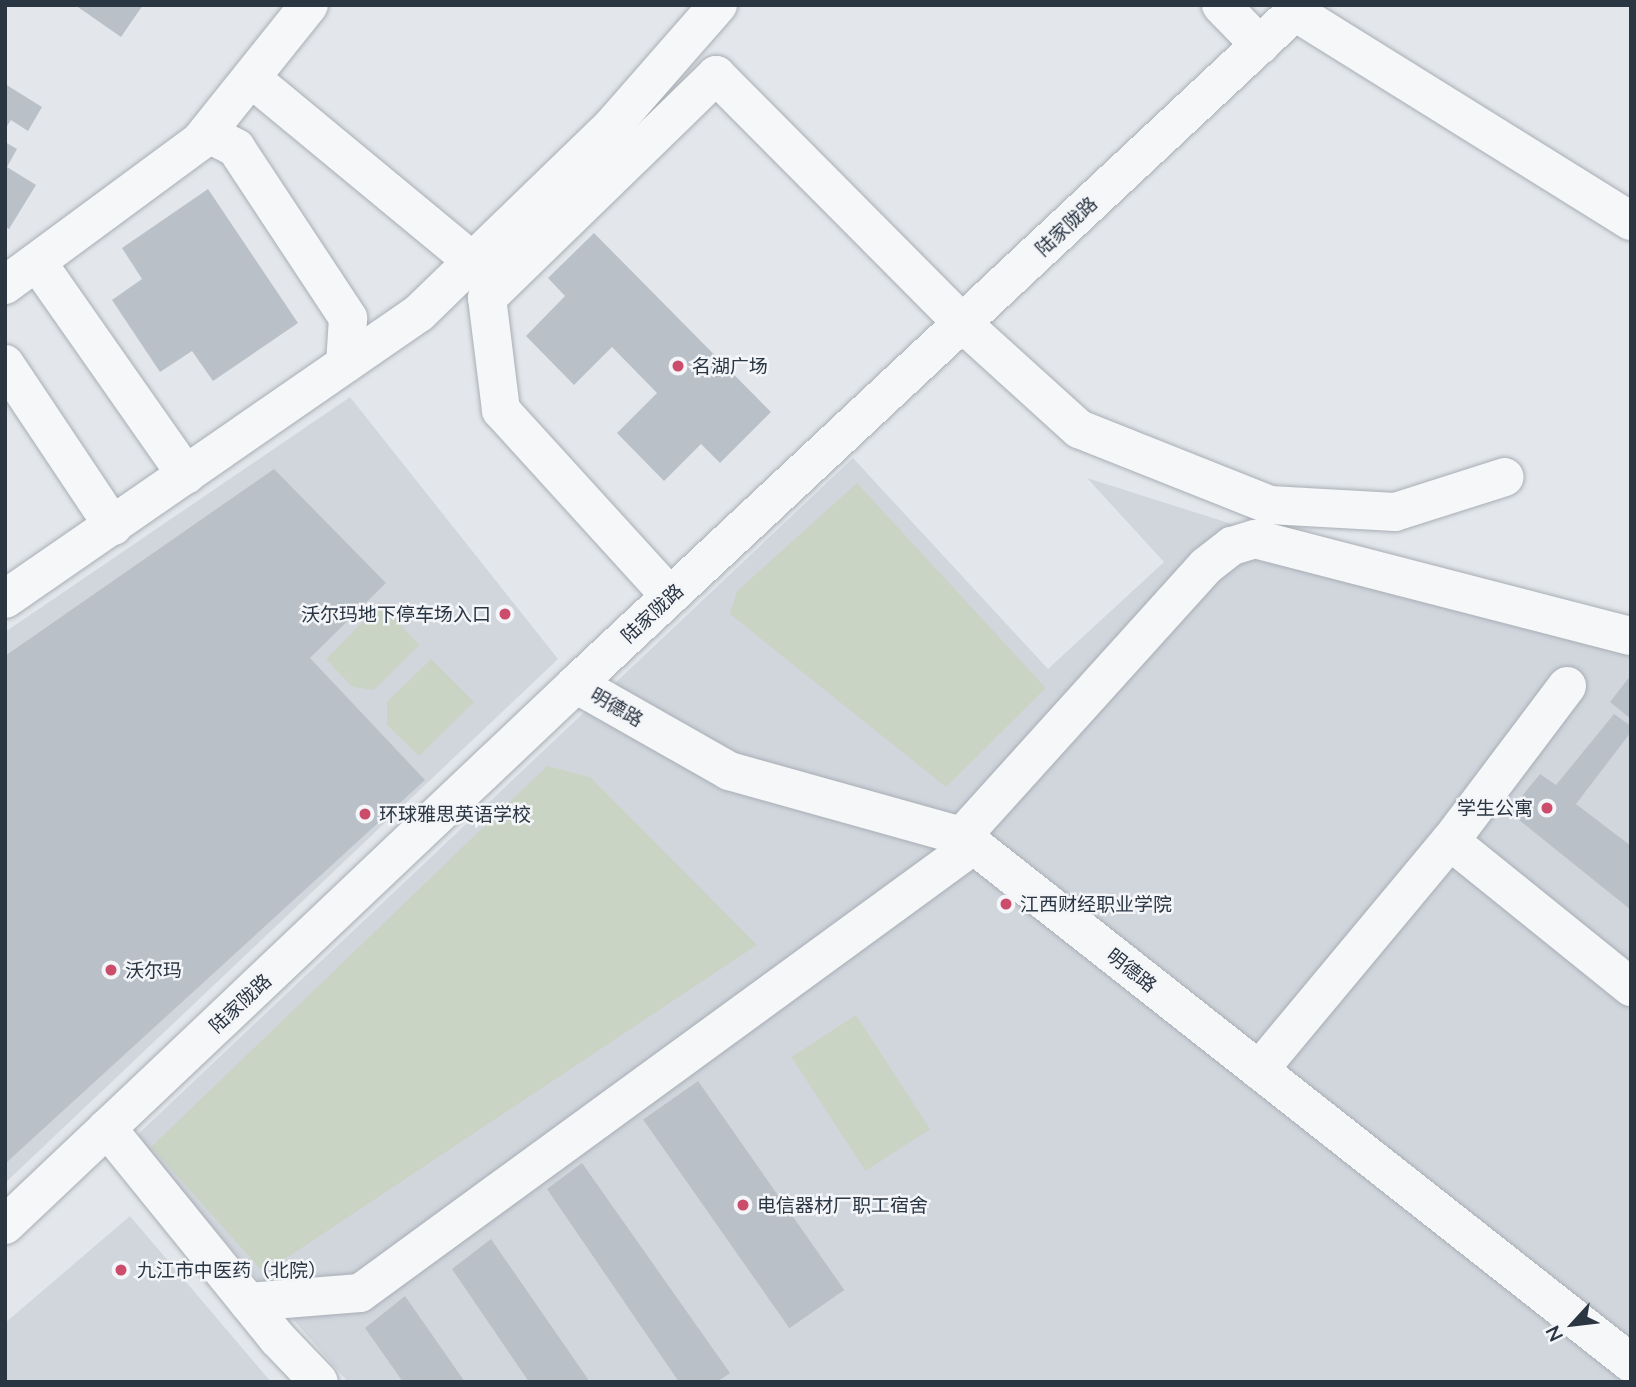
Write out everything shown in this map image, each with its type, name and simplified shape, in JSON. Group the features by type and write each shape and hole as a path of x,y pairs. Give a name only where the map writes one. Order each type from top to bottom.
{"street":[{"path":"5,285 200,141 309,5"},
{"path":"5,599 419,313 612,126 718,5"},
{"path":"1221,5 1260,45"},
{"path":"1299,9 1631,221"},
{"name":"陆家陇路","path":"5,1225 576,684 1299,9"},
{"path":"670,596 501,410 487,299 716,75 962,323 1079,429 1270,505 1395,512 1505,477"},
{"path":"251,78 472,261"},
{"path":"207,133 236,148 348,318 345,364"},
{"path":"37,262 186,475"},
{"path":"5,364 113,526"},
{"path":"248,1302 360,1293 968,841 1206,566 1232,545 1255,539 1631,636"},
{"name":"明德路","path":"576,684 729,771 968,841 1631,1363"},
{"path":"1259,1070 1450,841 1567,686"},
{"path":"1450,841 1631,988"},
{"path":"107,1128 248,1302 319,1382"}],"shaded area":[{"name":"沃尔玛","path":"350,397 558,659 5,1183 5,632"},
{"name":"江西财经职业学院","path":"853,458 1048,669 1164,562 1087,478 1257,532 1631,623 1631,1382 348,1382 134,1138"},
{"name":"九江市中医药（北院）","path":"130,1216 271,1382 5,1382 5,1323"}],"green space":[{"path":"857,483 1046,688 946,787 730,614 737,591"},
{"path":"381,603 419,645 374,690 352,687 326,659"},
{"path":"431,659 474,702 419,756 387,725 387,702"},
{"path":"547,766 590,777 757,945 264,1273 151,1147"},
{"path":"856,1015 930,1129 865,1171 791,1057"}],"building":[{"path":"75,5 143,5 121,37"},
{"path":"5,84 42,107 28,131 11,120 5,129"},
{"path":"5,142 17,149 7,167 36,185 9,229 5,227"},
{"path":"208,189 298,323 213,381 192,351 160,372 112,300 142,279 122,248"},
{"name":"名湖广场","path":"594,233 771,412 720,463 701,444 664,481 617,433 657,393 612,347 574,385 526,336 565,296 548,278"},
{"name":"沃尔玛","path":"274,469 386,583 310,658 425,780 7,1162 5,656"},
{"path":"1631,675 1631,719 1610,702"},
{"name":"学生公寓","path":"1614,714 1631,726 1631,732 1576,804 1631,846 1631,910 1509,812 1540,774 1556,785"},
{"name":"电信器材厂职工宿舍","path":"698,1081 844,1290 789,1328 643,1119"},
{"path":"582,1163 730,1373 717,1382 679,1382 547,1189"},
{"path":"491,1239 590,1382 529,1382 452,1269"},
{"path":"405,1296 465,1382 403,1382 365,1328"}],"place":[{"name":"名湖广场","path":"678,366"},
{"name":"沃尔玛地下停车场入口","path":"505,614"},
{"name":"学生公寓","path":"1547,808"},
{"name":"环球雅思英语学校","path":"365,814"},
{"name":"江西财经职业学院","path":"1006,904"},
{"name":"沃尔玛","path":"111,970"},
{"name":"电信器材厂职工宿舍","path":"743,1205"},
{"name":"九江市中医药（北院）","path":"121,1270"}]}
